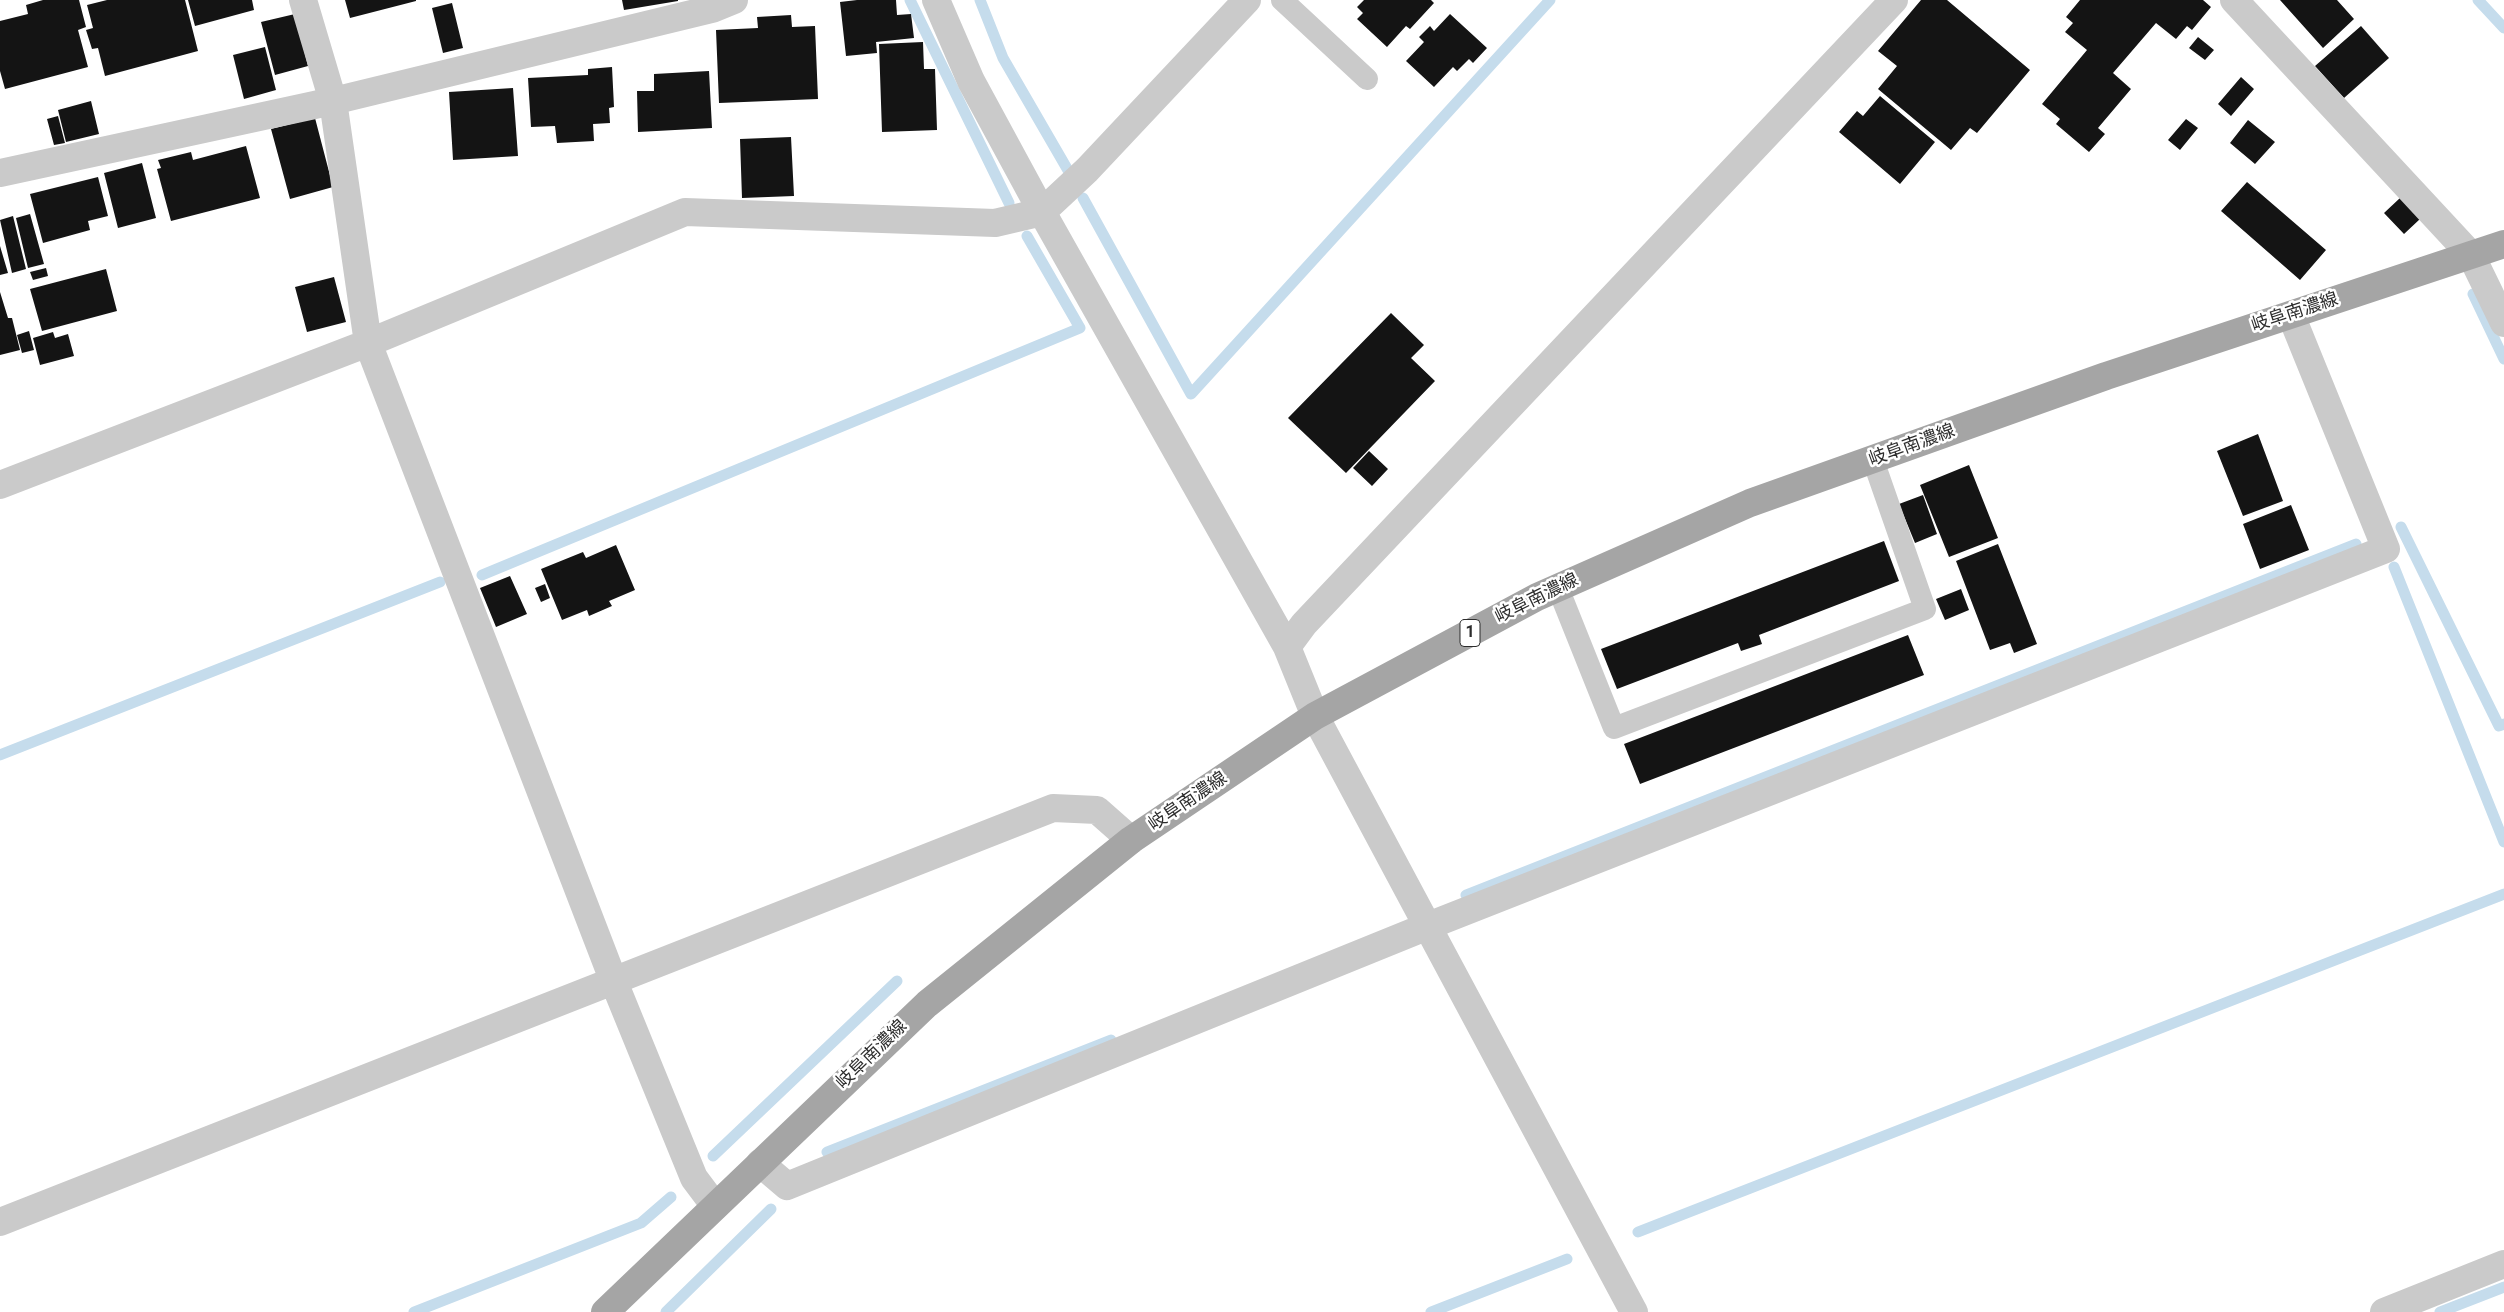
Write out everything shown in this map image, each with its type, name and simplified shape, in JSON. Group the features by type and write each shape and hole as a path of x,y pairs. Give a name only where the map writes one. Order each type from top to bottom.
{"main road":[{"name":"岐阜南濃線","path":"605,1312 927,1004 1131,840 1315,716 1558,588 1750,503 2106,376 2504,244"}],"street":[{"path":"303,0 333,102 368,343 614,982 694,1178 714,1206"},
{"path":"0,173 333,102 712,9 734,0"},
{"path":"936,0 972,81 1042,212 1287,647 1315,716 1634,1312"},
{"path":"0,484 368,343 685,212 995,223 1042,212 1087,170 1247,0"},
{"path":"1287,647 1304,624 1894,0"},
{"path":"2234,0 2471,255 2504,323"},
{"path":"760,1163 787,1186 1428,926 2386,549 2291,314"},
{"path":"0,1222 1053,808 1097,810 1131,840"},
{"path":"2384,1312 2504,1264"}],"lane":[{"path":"1282,0 1368,79"},
{"path":"1558,588 1614,728 1925,609 1873,460"}],"building":[{"path":"43,0 79,0 86,27 78,30 88,67 5,89 0,71 0,21 28,14 26,5"},
{"path":"107,0 185,0 198,51 105,76 98,48 92,49 86,30 93,28 87,5"},
{"path":"188,0 252,0 254,10 195,26"},
{"path":"345,0 416,0 416,1 350,18"},
{"path":"622,0 678,0 678,1 624,10"},
{"path":"896,0 897,15 911,14 914,38 876,42 877,53 846,56 840,2"},
{"path":"1364,0 1431,0 1434,3 1410,29 1406,26 1387,47 1357,19 1363,13 1357,7"},
{"path":"1921,0 1947,0 2030,70 1977,133 1970,128 1951,150 1878,89 1897,66 1878,51"},
{"path":"2080,0 2203,0 2211,7 2192,30 2187,26 2176,39 2156,23 2113,73 2131,89 2098,128 2105,134 2089,152 2056,124 2060,119 2042,104 2087,50 2065,32 2073,23 2066,17"},
{"path":"2280,0 2337,0 2354,19 2323,48"},
{"path":"452,3 463,48 443,53 432,8"},
{"path":"295,14 308,66 275,75 261,22"},
{"path":"1450,14 1487,48 1473,63 1469,59 1457,71 1453,67 1434,87 1406,61 1424,42 1419,37 1430,26 1434,31"},
{"path":"791,15 792,27 815,26 818,99 719,103 716,30 758,28 757,17"},
{"path":"2361,26 2389,58 2344,98 2315,66"},
{"path":"2198,37 2214,50 2205,60 2189,48"},
{"path":"923,42 924,69 935,69 937,130 882,132 879,44"},
{"path":"265,47 276,90 244,99 233,55"},
{"path":"612,67 614,107 609,108 610,123 593,124 594,141 557,143 555,126 531,127 528,78 588,75 588,69"},
{"path":"709,71 712,128 638,132 637,91 654,91 654,74"},
{"path":"2241,77 2254,89 2231,116 2218,104"},
{"path":"513,88 518,156 453,160 449,92"},
{"path":"1880,96 1935,142 1900,184 1839,132 1857,111 1863,116"},
{"path":"91,101 99,134 66,142 58,110"},
{"path":"58,116 65,143 54,145 47,119"},
{"path":"315,118 333,187 290,199 271,129"},
{"path":"2186,119 2198,128 2180,150 2168,140"},
{"path":"2248,120 2275,142 2255,164 2230,143"},
{"path":"791,137 794,196 742,198 740,139"},
{"path":"246,146 260,198 171,221 157,169 161,168 158,160 191,152 193,160"},
{"path":"142,163 156,218 118,228 104,173"},
{"path":"98,177 108,216 88,221 90,230 43,243 30,194"},
{"path":"2247,182 2326,250 2300,280 2221,211"},
{"path":"2400,198 2420,219 2404,234 2384,213"},
{"path":"30,214 44,264 28,268 16,218"},
{"path":"13,216 26,269 12,273 0,220"},
{"path":"0,246 8,273 0,275"},
{"path":"46,268 48,276 33,280 30,272"},
{"path":"106,269 117,311 42,331 30,289"},
{"path":"334,277 346,322 307,332 295,287"},
{"path":"0,292 8,318 12,318 20,350 0,355"},
{"path":"1391,313 1424,345 1411,358 1435,381 1346,473 1288,418"},
{"path":"29,331 34,350 22,353 17,335"},
{"path":"53,332 55,338 68,334 74,356 40,365 33,338"},
{"path":"2258,434 2283,501 2243,516 2217,451"},
{"path":"1369,451 1388,469 1372,486 1353,468"},
{"path":"1969,465 1998,538 1949,557 1920,485"},
{"path":"1923,495 1937,534 1915,543 1899,504"},
{"path":"2291,505 2309,550 2260,569 2243,524"},
{"path":"1884,541 1899,581 1759,635 1762,644 1741,651 1738,643 1617,689 1601,649"},
{"path":"1998,544 2037,644 2014,653 2010,643 1990,650 1956,561"},
{"path":"616,545 635,590 609,601 612,606 589,616 587,610 562,620 541,569 583,552 586,558"},
{"path":"510,576 527,614 496,627 480,588"},
{"path":"545,584 550,598 541,602 535,588"},
{"path":"1961,589 1969,610 1945,620 1936,599"},
{"path":"1908,635 1924,675 1640,784 1624,744"}],"waterway":[{"path":"910,0 1009,203"},
{"path":"980,0 1003,58 1069,172"},
{"path":"1083,198 1191,394 1550,0"},
{"path":"2478,0 2504,28"},
{"path":"482,575 1080,328 1027,236"},
{"path":"2473,294 2504,359"},
{"path":"2401,527 2499,726 2504,724"},
{"path":"1466,895 2356,544"},
{"path":"2394,567 2504,842"},
{"path":"0,755 440,582"},
{"path":"1638,1232 2504,894"},
{"path":"713,1156 897,981"},
{"path":"827,1152 1111,1040"},
{"path":"414,1312 641,1223 671,1197"},
{"path":"666,1312 771,1209"},
{"path":"1431,1312 1567,1259"},
{"path":"2440,1312 2504,1287"}]}
